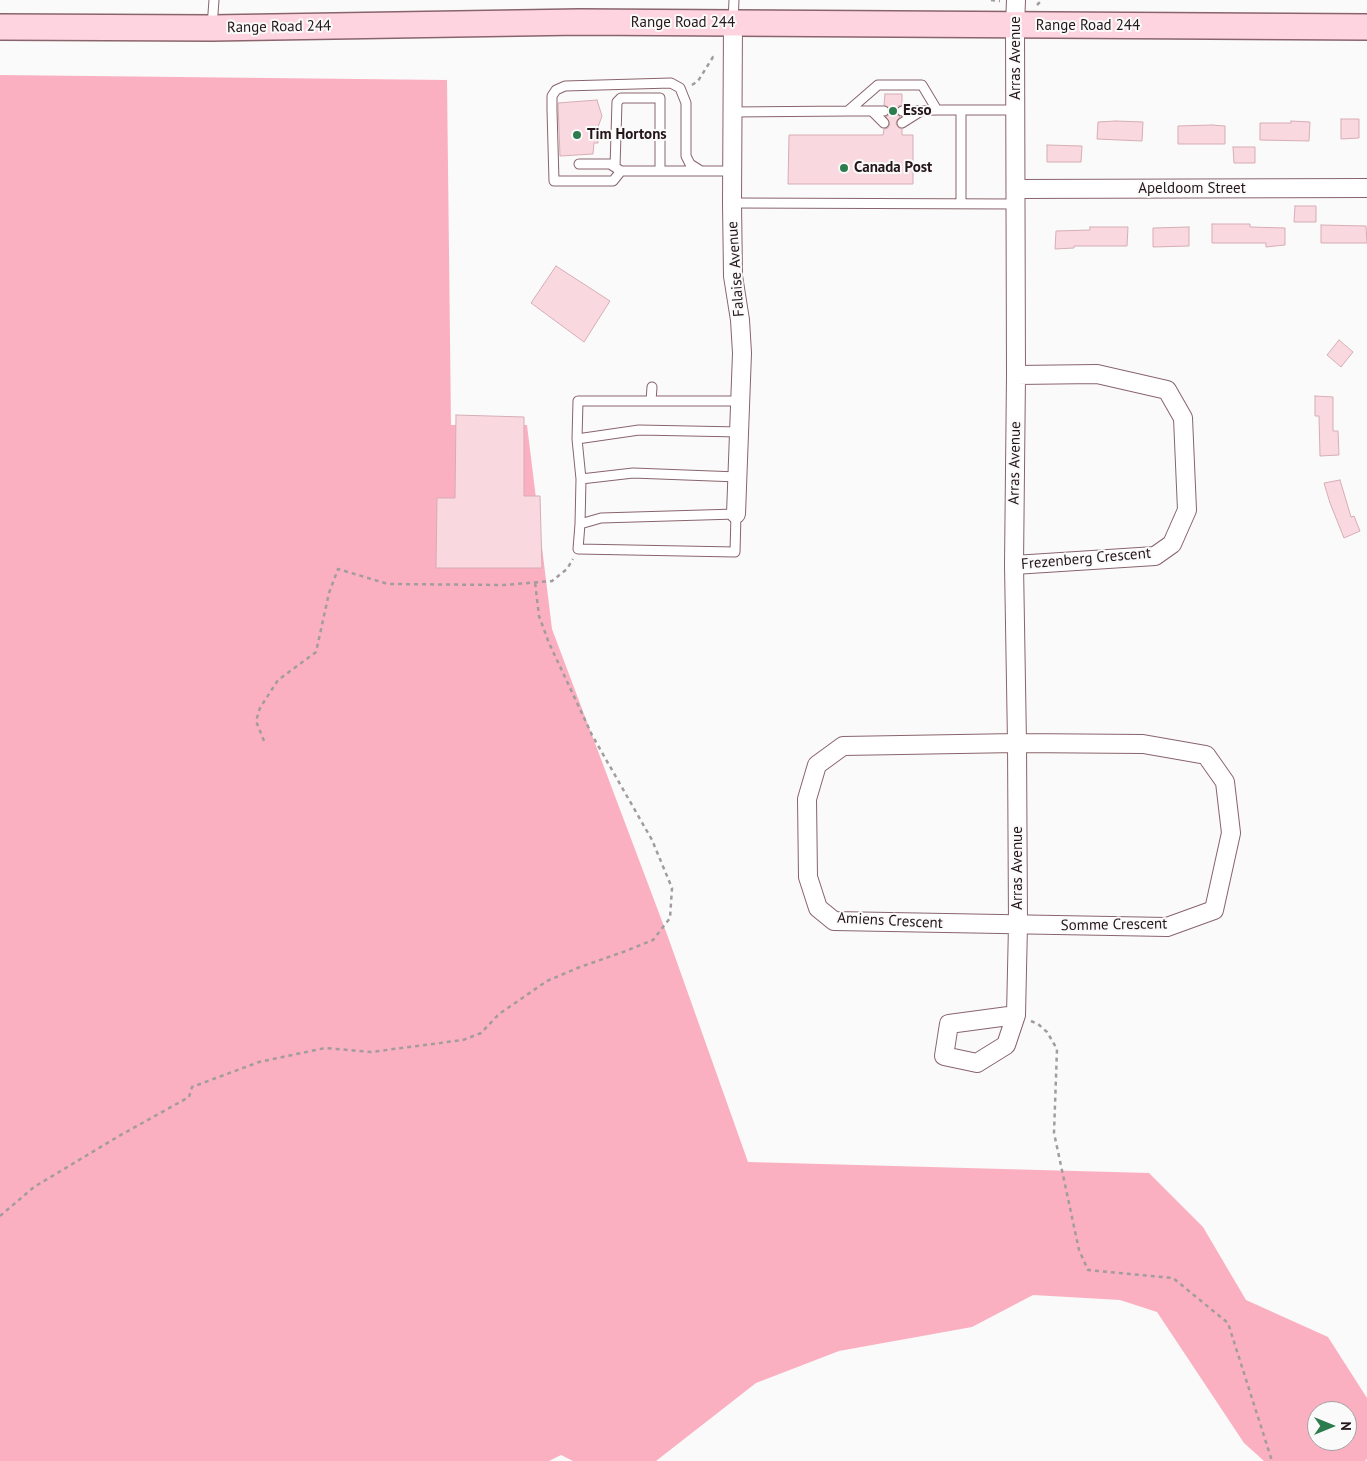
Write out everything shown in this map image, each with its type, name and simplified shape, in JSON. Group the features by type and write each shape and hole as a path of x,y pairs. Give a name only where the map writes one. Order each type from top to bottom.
{"street":[{"name":"Arras Avenue","path":"1016,0 1014,565 1018,925 1016,1015"},
{"name":"Range Road 244","path":"0,28 212,28 579,22 733,12 1015,26 1367,27"},
{"name":"Falaise Avenue","path":"733,12 733,276 740,320 742,353 736,514"},
{"name":"Apeldoom Street","path":"1016,196 1367,188"},
{"name":"Frezenberg Crescent","path":"1014,565 1154,556 1172,544 1187,510 1183,418 1167,390 1097,374 1016,375"},
{"name":"Somme Crescent","path":"1017,743 1143,744 1206,755 1225,782 1232,833 1214,910 1168,927 1018,925"},
{"name":"Amiens Crescent","path":"1017,743 843,746 817,765 807,799 807,808 808,877 818,908 834,921 1018,925"}],"lane":[{"path":"212,28 214,0"},
{"path":"660,171 660,98 621,98 617,102 618,169 613,181 554,180 552,96 556,90 565,86 671,83 680,88 686,103 686,156 690,164 701,171"},
{"path":"848,111 878,86 922,85 937,110"},
{"path":"960,110 960,204"},
{"path":"902,111 1016,110"},
{"path":"872,111 884,123"},
{"path":"732,112 884,111"},
{"path":"902,123 921,111"},
{"path":"579,164 610,164 618,169 660,171 732,171"},
{"path":"732,204 960,204 1016,196"},
{"path":"651,401 652,387"},
{"path":"580,524 601,518 736,514 735,552 578,549 581,479 578,402 741,401"},
{"path":"578,439 639,430 740,432"},
{"path":"581,479 633,473 738,477"}],"path":[{"path":"682,92 698,80 713,57 732,56"},
{"path":"264,741 256,721 260,708 278,680 316,652 329,593 338,569 388,584 504,585 552,581 567,569 578,549"},
{"path":"0,1216 34,1187 189,1097 192,1087 259,1062 325,1048 371,1052 463,1040 481,1033 499,1014 547,981 653,940 670,918 672,888 652,840 592,734 549,643 539,616 535,582"},
{"path":"1016,1015 1038,1024 1047,1032 1057,1048 1054,1133 1078,1250 1088,1270 1174,1278 1228,1323 1272,1461"}],"shaded area":[{"path":"0,75 447,80 451,425 527,425 552,629 668,937 748,1162 1149,1173 1203,1227 1246,1300 1328,1337 1367,1398 1367,1459 1365,1461 1264,1461 1244,1443 1157,1312 1120,1300 1033,1295 972,1327 839,1351 756,1383 656,1461 573,1461 561,1455 549,1461 0,1461"}],"building":[{"path":"885,94 902,94 902,105 898,106 896,111 900,117 896,124 902,129 902,135 913,135 913,184 788,184 789,135 883,135 884,129 888,128 890,124 886,117 890,114 890,108 884,105"},
{"name":"Tim Hortons","path":"597,100 602,116 598,127 598,143 594,143 593,154 560,156 558,103"},
{"path":"1341,119 1359,119 1359,138 1341,139"},
{"path":"1291,121 1310,122 1309,141 1260,140 1260,123 1291,123"},
{"path":"1098,122 1143,122 1142,141 1097,139"},
{"path":"1178,126 1225,126 1225,144 1178,144"},
{"path":"1047,145 1082,146 1081,162 1047,162"},
{"path":"1233,147 1255,147 1255,163 1234,163"},
{"path":"1295,206 1316,206 1316,222 1294,222"},
{"path":"1212,224 1250,224 1250,227 1285,228 1285,245 1266,247 1266,243 1212,243"},
{"path":"1321,225 1366,226 1367,243 1321,243"},
{"path":"1090,227 1128,227 1127,246 1074,246 1074,248 1055,249 1056,231 1090,230"},
{"path":"1189,227 1189,246 1153,247 1153,228"},
{"path":"556,266 610,301 584,342 531,303"},
{"path":"1339,340 1353,352 1341,367 1327,355"},
{"path":"1315,396 1333,397 1333,431 1338,431 1339,455 1320,456 1319,416 1315,416"},
{"path":"456,415 524,417 524,496 540,496 542,568 436,568 437,498 455,498"},
{"path":"1340,480 1351,517 1354,516 1360,531 1344,538 1324,483"}],"place":[{"name":"Esso","path":"893,111"},
{"name":"Tim Hortons","path":"577,135"},
{"name":"Canada Post","path":"844,168"}]}
